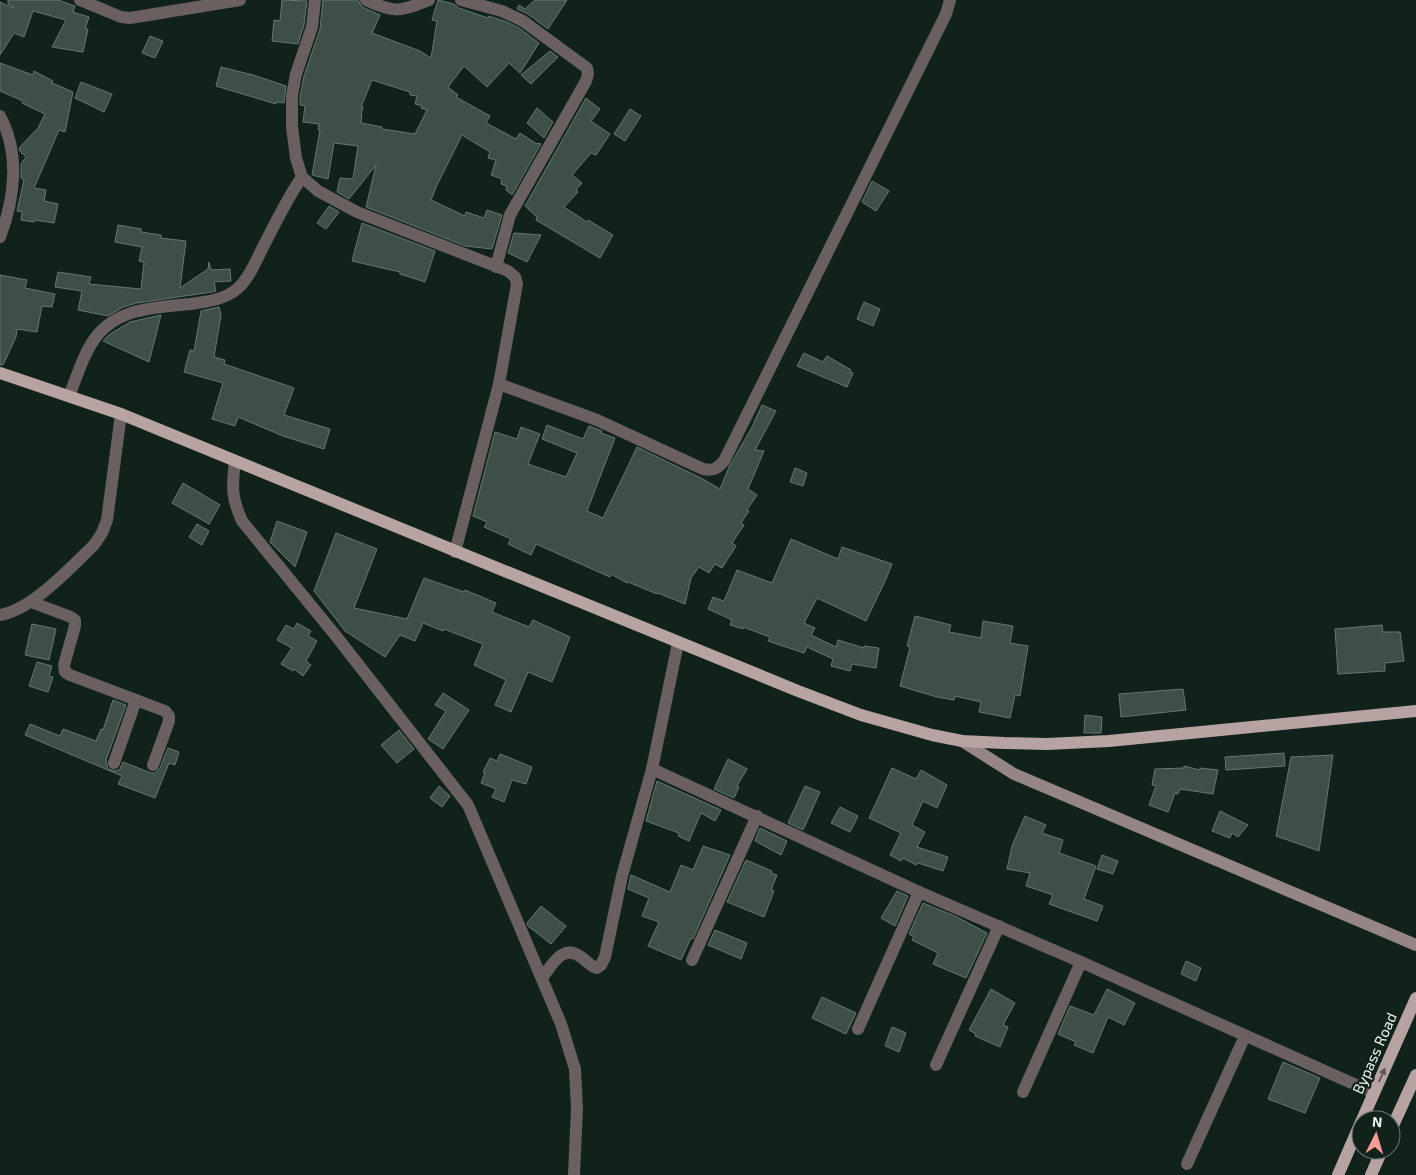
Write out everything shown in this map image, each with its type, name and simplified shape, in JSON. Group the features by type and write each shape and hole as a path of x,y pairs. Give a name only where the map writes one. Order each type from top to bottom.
{"main road":[{"path":"0,374 121,414 678,643 861,715 905,728 962,741 1048,744 1109,741 1416,711"},
{"name":"Bypass Road","path":"1366,1110 1416,998"},
{"path":"1400,1110 1416,1075"},
{"name":"Bypass Road","path":"1338,1175 1351,1144"},
{"path":"1371,1175 1378,1160"}],"street":[{"path":"80,0 121,17 130,18 240,0"},
{"path":"315,0 312,27 296,74 292,96 292,127 296,158 302,177 318,191 357,212 508,271 515,277 517,284 499,384 455,552"},
{"path":"366,0 380,7 393,10 406,10 429,0"},
{"path":"461,0 485,3 523,21 582,62 587,68 588,74 548,150 510,215 496,267"},
{"path":"499,384 597,420 703,469 711,471 718,468 724,461 946,14 950,0"},
{"path":"0,116 7,129 12,152 14,181 11,204 0,237"},
{"path":"69,396 88,351 95,338 107,325 125,315 151,308 202,303 222,298 237,289 249,274 291,193 302,177"},
{"path":"0,615 8,614 31,602 94,545 102,534 107,520 121,414"},
{"path":"234,461 232,488 234,502 242,520 336,636 468,805 542,978 575,1069 577,1108 574,1175"},
{"path":"31,602 72,617 75,620 64,665 65,672 165,711 169,716 169,721 153,765"},
{"path":"542,978 560,955 566,952 573,952 597,968 601,965 622,876 652,769 678,643"},
{"path":"114,763 136,700"},
{"path":"962,741 1014,774 1416,945"},
{"path":"652,769 919,892 1374,1093"},
{"path":"692,960 757,816"},
{"path":"858,1029 919,892"},
{"path":"936,1065 999,926"},
{"path":"1023,1092 1081,962"},
{"path":"1187,1164 1245,1036"}],"building":[{"path":"8,0 58,0 75,6 73,12 89,17 85,29 88,29 83,52 52,47 66,20 33,11 24,37 14,33 0,55 0,2 13,8 13,6 8,4"},
{"path":"282,0 307,1 304,25 298,44 272,41 274,20 280,21"},
{"path":"323,0 358,0 362,7 380,15 372,33 420,51 431,58 437,21 432,20 438,0 454,4 459,8 488,18 489,16 507,22 519,28 539,43 520,73 509,63 487,87 464,66 448,87 458,95 456,97 490,116 486,123 516,139 520,133 537,144 541,144 512,195 506,190 507,186 501,184 502,179 491,175 496,160 488,158 490,152 462,135 437,185 431,200 465,216 466,212 484,218 487,210 502,215 492,249 465,246 366,207 376,165 349,199 337,192 340,178 353,179 358,146 334,143 328,179 312,175 320,130 318,130 319,124 303,122 305,106 300,105 300,97 304,76 320,29","holes":["372,80 410,92 410,95 417,96 415,104 427,110 415,134 382,129 382,127 361,123 363,107 361,107"]},
{"path":"535,0 567,0 548,29 528,14 517,9 519,5 525,9"},
{"path":"150,36 163,41 155,58 142,53"},
{"path":"550,51 558,57 531,84 521,75"},
{"path":"0,63 33,75 34,71 53,81 52,83 73,92 65,132 59,130 34,188 46,190 44,201 58,204 54,223 21,220 22,212 17,211 24,180 21,178 21,164 26,157 19,148 38,128 45,114 22,103 23,101 0,91"},
{"path":"221,67 286,86 284,103 276,102 276,104 216,86"},
{"path":"81,82 112,94 104,112 75,98"},
{"path":"586,98 600,109 591,121 610,134 596,155 591,153 572,175 582,183 576,190 578,192 564,207 587,222 588,220 613,235 600,258 536,220 537,217 525,206"},
{"path":"537,108 553,122 544,138 527,123"},
{"path":"630,109 641,116 625,141 614,134"},
{"path":"872,181 889,191 876,211 862,202"},
{"path":"329,206 339,212 326,229 317,223"},
{"path":"362,223 435,251 425,282 400,274 400,272 352,261"},
{"path":"118,225 141,229 141,232 161,235 161,238 186,241 180,288 208,269 209,262 211,270 230,269 231,281 214,282 216,291 137,303 123,307 108,316 78,310 82,291 55,287 58,272 91,277 89,284 141,289 144,262 139,261 142,247 115,242"},
{"path":"514,233 541,235 527,262 508,253"},
{"path":"0,275 27,280 25,288 55,294 52,307 42,306 37,332 17,329 16,337 3,365 0,365"},
{"path":"864,302 880,309 873,326 857,319"},
{"path":"219,307 221,315 214,357 225,360 224,364 294,388 284,415 330,429 324,449 283,436 238,417 235,426 212,419 223,383 184,372 190,350 194,351 201,311"},
{"path":"161,315 149,362 103,341 110,334 130,322"},
{"path":"804,353 823,362 827,356 851,370 850,372 853,373 847,387 797,366"},
{"path":"762,405 776,411 755,450 764,451 748,489 757,495 741,523 744,525 732,543 736,546 722,568 715,564 709,573 699,567 691,578 685,604 627,583 611,574 610,577 536,544 531,555 508,544 511,539 484,527 487,522 473,516 495,432 517,439 521,427 540,434 528,464 566,477 577,453 542,439 547,425 583,439 589,426 615,438 587,511 603,518 637,447 720,489 729,467 752,427"},
{"path":"795,468 807,473 803,486 790,482"},
{"path":"183,483 220,505 209,524 172,503"},
{"path":"277,521 307,532 295,567 270,542"},
{"path":"197,524 209,531 202,545 189,537"},
{"path":"336,533 377,549 354,608 407,619 424,578 464,592 465,590 496,603 492,612 529,627 533,620 570,637 552,682 528,672 511,712 495,705 506,680 474,665 483,644 423,623 415,641 400,635 385,657 345,631 314,591"},
{"path":"791,539 838,559 842,547 892,564 866,621 817,598 804,623 815,628 811,635 836,647 838,640 864,648 864,646 879,648 876,668 852,664 850,671 831,666 833,659 807,647 804,653 768,641 770,637 743,627 743,629 730,625 732,620 708,609 713,597 724,601 737,570 772,583"},
{"path":"915,616 951,625 949,632 981,638 983,621 1013,626 1010,643 1028,646 1020,696 1015,695 1010,718 979,712 981,702 955,696 954,700 937,697 900,686 910,647 907,646"},
{"path":"297,623 311,631 308,636 317,641 306,661 311,665 303,676 294,669 293,671 281,664 292,648 277,640 286,625 294,629"},
{"path":"32,624 56,629 49,660 25,655"},
{"path":"1382,625 1383,632 1400,632 1404,661 1385,663 1385,671 1338,674 1335,629"},
{"path":"37,662 52,666 49,676 53,677 48,692 29,686"},
{"path":"1183,689 1186,710 1121,717 1119,694"},
{"path":"443,693 469,710 443,749 428,739 446,711 435,705"},
{"path":"113,700 126,705 106,760 108,769 116,771 120,769 123,762 155,773 160,768 168,748 179,752 175,765 169,763 155,798 118,784 122,776 25,735 30,724 60,736 63,729 96,741 101,729 103,730"},
{"path":"1085,715 1102,717 1101,733 1084,733"},
{"path":"399,730 414,749 397,763 381,745"},
{"path":"1284,753 1285,766 1226,770 1225,757"},
{"path":"500,754 532,767 526,784 512,780 504,802 492,797 496,789 481,783 485,773 483,772 490,758 497,761"},
{"path":"1333,755 1319,851 1276,836 1291,757"},
{"path":"728,759 747,769 737,786 739,787 734,798 714,789"},
{"path":"1184,766 1200,770 1200,768 1218,770 1213,794 1180,789 1178,794 1175,793 1168,812 1149,805 1156,786 1152,785 1155,769 1184,768"},
{"path":"892,768 916,779 921,770 947,785 937,808 923,801 912,825 925,832 917,847 948,857 943,871 918,863 916,865 903,858 901,861 890,855 901,833 869,818"},
{"path":"657,781 721,810 715,821 701,813 689,841 678,836 679,833 646,821"},
{"path":"439,786 450,796 442,807 430,798"},
{"path":"805,786 820,792 803,830 788,823"},
{"path":"840,807 858,816 850,832 831,823"},
{"path":"1220,811 1248,825 1238,837 1232,833 1230,838 1212,831"},
{"path":"1025,816 1046,825 1042,833 1063,840 1059,853 1096,866 1084,899 1103,906 1097,921 1049,904 1053,895 1026,886 1030,873 1007,869 1012,846"},
{"path":"760,828 787,841 781,855 755,841"},
{"path":"703,846 730,855 693,939 691,938 681,960 648,946 659,922 642,916 649,898 628,889 631,875 670,892 681,865 693,870"},
{"path":"1102,855 1118,861 1113,874 1097,869"},
{"path":"746,860 777,875 771,890 774,891 764,917 727,902"},
{"path":"897,891 908,896 895,926 881,918"},
{"path":"923,903 955,916 987,933 966,978 933,964 938,953 912,940 914,937 909,934"},
{"path":"541,906 566,926 551,944 528,926 527,923"},
{"path":"715,930 747,943 741,959 708,945"},
{"path":"1186,961 1201,968 1196,981 1181,974"},
{"path":"991,989 1015,1003 1003,1025 1008,1027 1000,1047 975,1036 976,1034 969,1030"},
{"path":"1107,989 1135,1003 1124,1025 1108,1017 1093,1053 1074,1045 1076,1042 1058,1034 1070,1006 1094,1015"},
{"path":"822,997 856,1013 846,1034 812,1018"},
{"path":"892,1027 906,1033 899,1052 885,1046"},
{"path":"1283,1062 1320,1078 1305,1113 1268,1099"}]}
